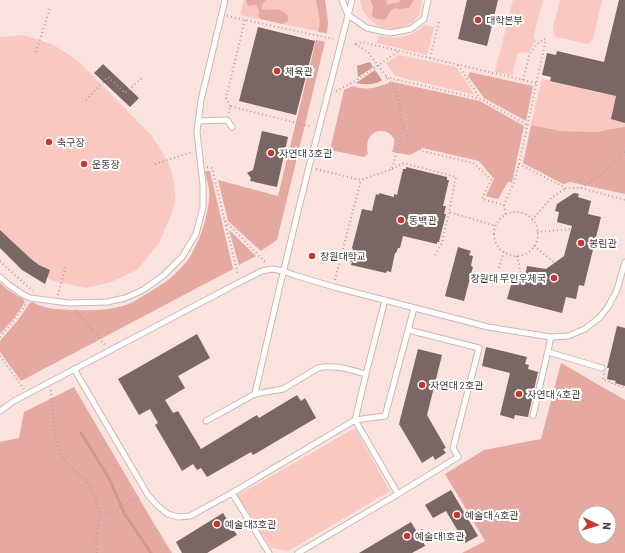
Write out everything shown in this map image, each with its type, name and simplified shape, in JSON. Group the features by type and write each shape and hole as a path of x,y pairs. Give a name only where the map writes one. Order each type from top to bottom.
{"lane":[{"path":"0,277 9,285 30,298 69,303 107,302 125,298 143,290 164,275 182,257 196,234 203,207 203,185 197,132 200,100 225,0"},
{"path":"342,0 348,15 367,28 390,33 411,29 424,19 428,0"},
{"path":"255,394 283,271 352,0"},
{"path":"198,121 227,120 232,127"},
{"path":"0,411 27,394 262,271 272,269 283,271 334,287 488,327 551,337 568,336 585,329 599,318 608,307 617,290 625,262"},
{"path":"385,300 355,420 398,494"},
{"path":"74,369 148,494 158,506 168,514 178,517 190,516 232,493 355,420 385,416 414,308"},
{"path":"298,553 458,457 453,448 478,348 408,330"},
{"path":"533,416 551,337"},
{"path":"548,352 603,370"},
{"path":"206,421 255,394 283,389 314,370 323,367 336,367 366,374"},
{"path":"232,493 269,553"}],"path":[{"path":"36,52 50,8"},
{"path":"221,14 333,39"},
{"path":"227,120 230,106 226,98 245,20"},
{"path":"430,58 438,22"},
{"path":"506,216 504,205 514,182 519,164 546,39 539,42 530,53 523,80"},
{"path":"504,205 482,199 491,180 473,163 422,151 409,140 401,120 399,101 394,87 368,52 355,44 362,42 536,83"},
{"path":"328,95 355,81 399,51"},
{"path":"458,64 481,99"},
{"path":"86,100 108,77 125,93 143,77"},
{"path":"386,77 481,99 527,125"},
{"path":"230,106 319,129"},
{"path":"392,169 403,125"},
{"path":"155,164 199,150"},
{"path":"581,188 607,170 625,151"},
{"path":"316,169 362,180 392,169 404,162 456,177 442,243 435,255"},
{"path":"519,164 566,188 581,188 625,200"},
{"path":"201,166 212,168 240,282"},
{"path":"334,287 362,180"},
{"path":"532,220 551,198 566,188"},
{"path":"449,212 496,226"},
{"path":"513,212 520,212 527,214 532,220 537,225 538,240 530,252 524,255 510,256 498,247 495,240 496,226 500,219 513,212"},
{"path":"225,221 272,269"},
{"path":"538,232 572,229"},
{"path":"534,246 555,263"},
{"path":"499,268 504,251"},
{"path":"517,256 521,275"},
{"path":"0,261 35,292"},
{"path":"56,302 66,265"},
{"path":"0,337 30,298"},
{"path":"69,303 110,350"},
{"path":"0,356 27,394"},
{"path":"603,370 603,380 625,387"},
{"path":"50,382 58,452 70,468 85,479 96,496 100,516 96,536 98,553"},
{"path":"100,516 112,513 127,503 148,494"}],"shaded area":[{"path":"244,0 325,0 328,22 327,33 240,15"},
{"path":"246,0 266,0 262,5 262,9 279,10 288,16 288,21 282,24 261,19 258,16 259,12 257,5 248,6"},
{"path":"316,0 325,0 328,22 327,33 318,32 320,21"},
{"path":"360,0 422,0 420,12 416,19 406,26 396,29 389,29 370,20 365,14"},
{"path":"370,0 386,0 387,5 398,3 401,0 414,0 409,8 395,8 391,10 386,19 380,20 372,16 373,6"},
{"path":"513,0 543,0 533,39 537,40 528,52 518,53 512,76 495,72"},
{"path":"560,0 602,0 593,39 590,43 587,44 554,35 553,28"},
{"path":"424,25 434,27 427,55 377,43 379,36 397,37 409,35"},
{"name":"운동장","path":"23,35 52,44 77,60 152,136 171,170 174,182 175,197 173,210 159,243 137,270 111,282 86,288 54,281 29,266 0,237 0,37"},
{"path":"316,40 325,42 277,240 261,251 228,221 218,180 278,196"},
{"path":"399,55 456,67 475,95 395,76 386,63"},
{"path":"370,62 373,67 358,77 357,66"},
{"path":"375,70 382,80 377,83 370,84 356,83"},
{"path":"470,72 533,86 526,121 484,98 468,76"},
{"path":"542,79 616,96 611,119 625,123 625,127 597,132 561,131 531,125"},
{"path":"393,82 480,101 524,126 512,182 508,182 498,199 486,196 494,179 479,161 423,148 410,155 392,152 394,139 390,134 382,131 376,132 370,137 367,148 368,154 364,157 330,150 344,90 353,86 359,88 374,88"},
{"path":"531,125 561,131 597,132 625,127 625,194 570,182 563,184 523,163"},
{"path":"205,171 210,171 233,269 21,381 0,352 0,341 30,303 32,302 48,308 83,310 111,309 132,303 154,290 166,282 182,267 196,246 206,217 209,189"},
{"path":"229,230 256,256 239,265"},
{"path":"0,283 25,302 15,317 0,334"},
{"path":"561,363 625,400 625,553 462,553 485,541 445,474 484,450 541,439"},
{"path":"74,387 172,553 0,553 0,442 19,438 24,412"},
{"path":"355,428 390,491 288,551 271,548 237,495"}],"building":[{"name":"대학본부","path":"467,0 498,0 487,46 458,39"},
{"path":"619,0 625,0 625,123 611,119 616,96 550,81 551,77 542,75 547,53 556,55 557,51 604,62"},
{"name":"체육관","path":"258,27 315,41 296,115 239,101"},
{"path":"103,64 139,98 130,107 94,73"},
{"name":"자연대 3호관","path":"262,131 288,137 277,187 250,181 251,178 247,173 253,170"},
{"name":"동백관","path":"406,167 447,177 447,180 449,180 443,206 446,206 444,214 446,214 439,242 437,242 437,244 403,236 400,248 398,248 395,253 391,272 387,271 386,273 351,265 352,262 350,261 352,248 362,209 372,211 376,194 379,195 379,193 394,197 394,194 397,195 403,169 406,169"},
{"name":"봉림관","path":"574,193 579,194 578,197 591,201 588,214 601,217 584,286 579,285 576,299 566,297 562,313 507,299 514,274 525,276 527,266 546,269 564,256 572,226 557,222 559,212 555,211 557,204"},
{"path":"0,230 31,259 50,270 45,284 22,270 0,248"},
{"path":"458,247 471,251 469,255 473,256 471,266 473,267 464,301 445,296"},
{"path":"617,326 625,328 625,386 615,383 616,381 607,379 609,368 607,368"},
{"path":"197,334 210,358 178,376 185,388 165,400 173,413 178,411 201,449 257,415 259,418 297,395 301,401 305,398 316,418 253,455 251,452 207,477 201,468 197,470 193,464 182,471 155,425 158,423 150,409 139,415 118,379"},
{"name":"자연대 4호관","path":"486,347 527,357 525,364 529,365 528,369 538,372 528,417 515,415 514,419 500,415 510,373 482,366"},
{"name":"자연대 2호관","path":"418,349 442,355 427,415 446,448 443,449 446,453 435,460 433,456 422,463 399,424"},
{"name":"예술대 4호관","path":"451,490 478,536 465,543 446,511 433,518 425,505"},
{"name":"예술대3호관","path":"223,513 237,535 207,553 182,553 176,542"},
{"name":"예술대1호관","path":"411,522 417,532 422,529 428,540 423,542 425,546 412,553 359,553"}],"waterway":[{"path":"81,433 110,480 124,513 151,553"}],"place":[{"name":"대학본부","path":"478,20"},
{"name":"체육관","path":"277,71"},
{"name":"축구장","path":"49,142"},
{"name":"자연대 3호관","path":"271,153"},
{"name":"운동장","path":"84,164"},
{"name":"동백관","path":"401,220"},
{"name":"봉림관","path":"581,243"},
{"name":"창원대학교","path":"312,256"},
{"name":"창원대 무인우체국","path":"554,278"},
{"name":"자연대 2호관","path":"422,385"},
{"name":"자연대 4호관","path":"519,394"},
{"name":"예술대 4호관","path":"457,515"},
{"name":"예술대3호관","path":"217,524"},
{"name":"예술대1호관","path":"407,536"}]}
